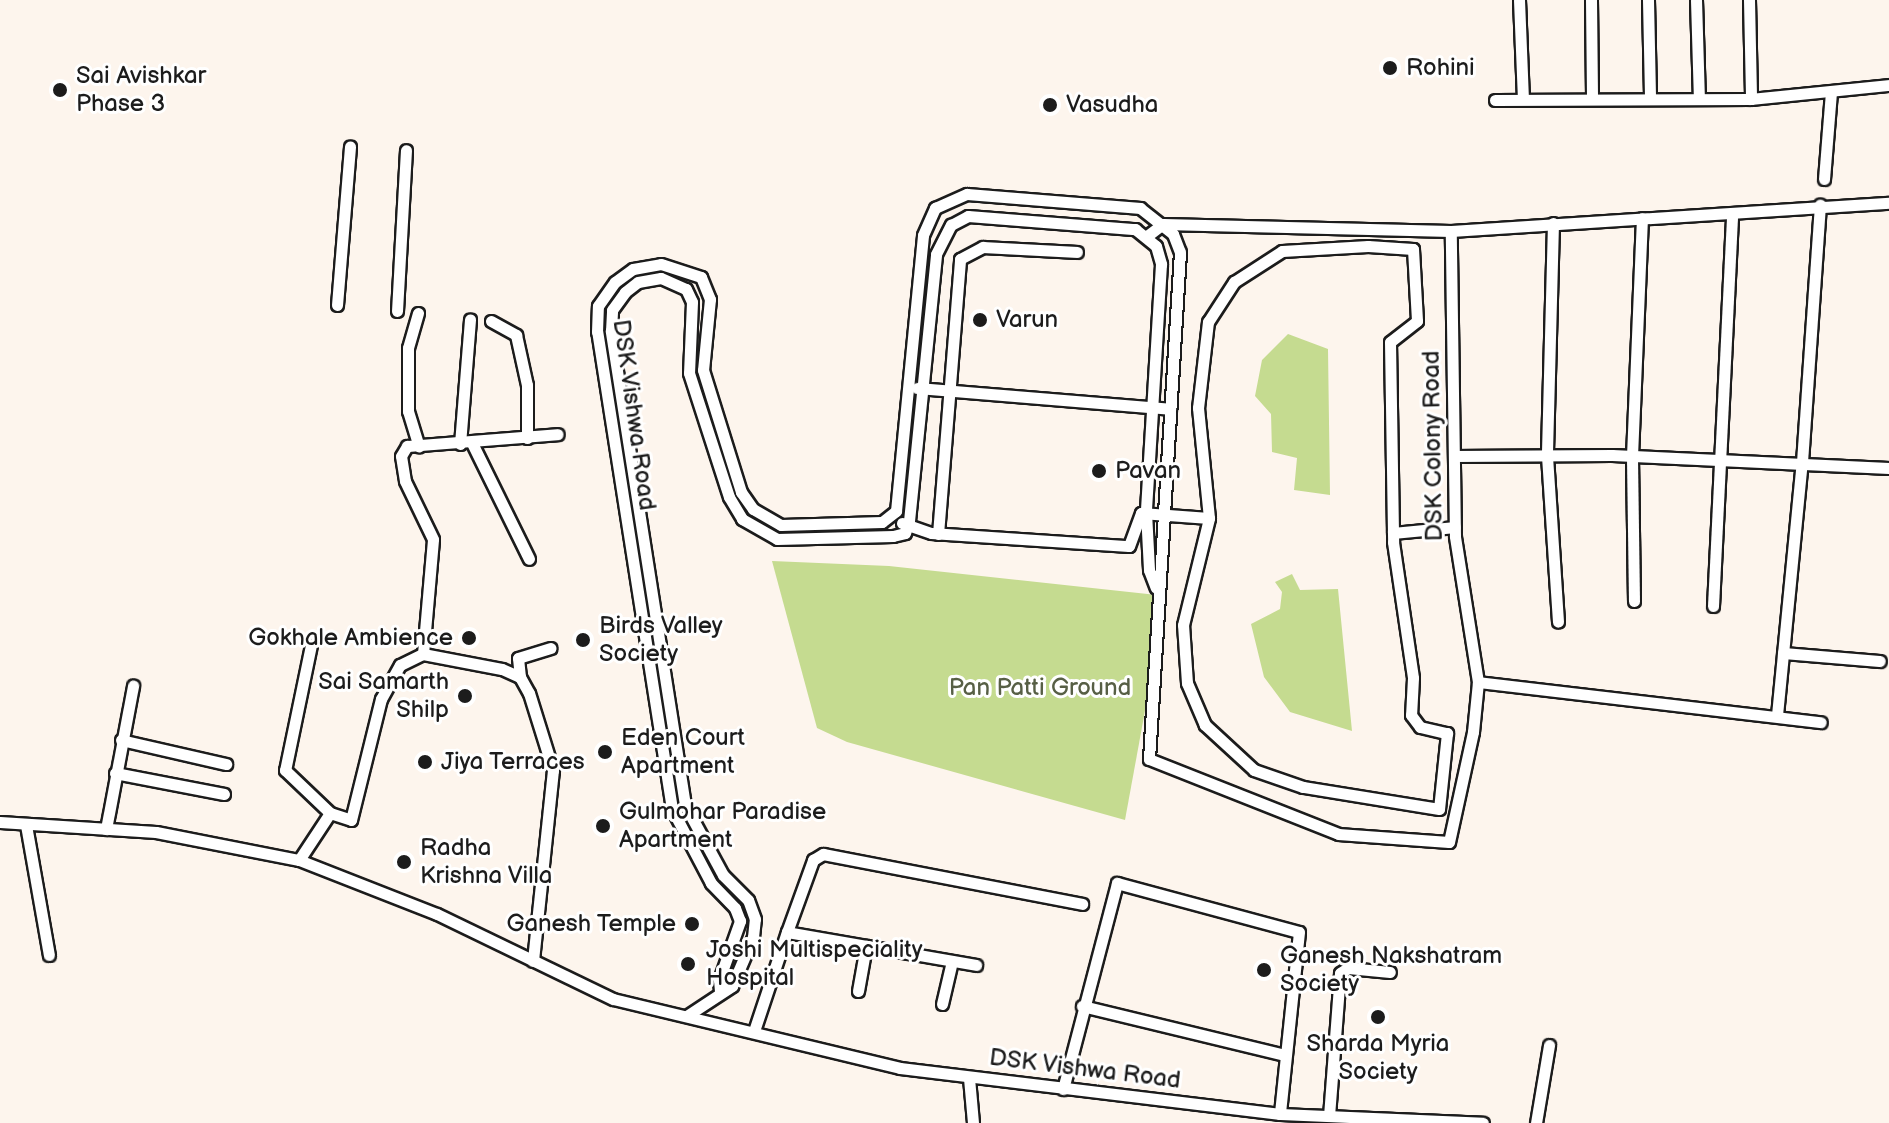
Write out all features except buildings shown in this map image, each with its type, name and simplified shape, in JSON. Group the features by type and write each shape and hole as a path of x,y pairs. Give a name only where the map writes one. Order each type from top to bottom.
{"street":[{"path":"1519,0 1523,99"},
{"path":"1591,0 1592,99"},
{"path":"1648,0 1650,99"},
{"path":"1696,0 1699,99"},
{"path":"1749,0 1751,99"},
{"path":"1495,100 1751,99 1889,85"},
{"path":"1824,179 1831,92"},
{"path":"337,305 350,147"},
{"path":"397,311 406,150"},
{"path":"894,516 923,235 935,208 967,194 1140,208 1163,224 1451,231 1820,205 1889,203"},
{"path":"1777,715 1802,462 1820,205"},
{"path":"1713,606 1723,459 1732,213"},
{"path":"908,528 936,254 951,225 968,216 1135,229 1147,236 1163,224"},
{"path":"1634,601 1632,456 1641,333 1642,218"},
{"path":"1553,223 1547,456 1558,622"},
{"name":"DSK Colony Road","path":"1163,224 1180,252 1156,588 1149,759 1338,834 1449,842 1478,682 1455,527 1451,231"},
{"name":"DSK Colony Road","path":"1147,236 1161,264 1146,512 1149,570 1156,588"},
{"path":"938,534 960,259 983,247 1077,252"},
{"path":"1413,249 1417,321 1390,342 1393,533 1413,678 1411,715 1420,727 1447,733 1439,809 1274,780 1225,748 1205,725 1187,683 1183,625 1209,518 1198,408 1203,340 1217,304 1234,282 1282,251 1413,249"},
{"name":"DSK Vishwa Road","path":"701,277 661,264 633,269 615,282 598,306 597,332 672,809 711,883 735,908 740,921 720,991"},
{"path":"701,277 710,299 703,370 741,492 753,509 781,525 882,522 894,516"},
{"path":"701,277 688,294 689,373 729,497 742,519 777,539 893,536 908,528"},
{"name":"DSK Vishwa Road","path":"688,294 677,281 638,282 612,310 656,626 685,805 723,875 748,900 755,919 753,937 732,986 720,991 688,1015"},
{"path":"418,313 408,348 408,411 419,446"},
{"path":"470,319 466,443 529,559"},
{"path":"491,321 516,335 527,385 527,438"},
{"path":"909,387 1170,409"},
{"path":"423,654 433,539 405,481 401,456 407,446 558,434"},
{"path":"1454,456 1632,456 1889,468"},
{"path":"894,516 908,528 938,534 1129,546 1139,513 1209,518"},
{"path":"882,522 893,536"},
{"path":"1393,533 1455,527"},
{"path":"642,628 656,626"},
{"path":"311,645 285,770 330,813 351,820 381,699 400,665 423,654 502,669 520,677"},
{"path":"533,961 553,770 520,677 518,658 550,648"},
{"path":"1783,653 1880,661"},
{"path":"1478,682 1821,722"},
{"path":"106,829 133,686"},
{"path":"121,740 226,764"},
{"path":"115,773 224,794"},
{"path":"299,860 330,813"},
{"name":"DSK Vishwa Road","path":"0,822 156,832 299,860 437,914 613,999 900,1068 1280,1114 1483,1123"},
{"path":"26,825 49,955"},
{"path":"754,1031 813,860 823,854 1082,904"},
{"path":"1063,1089 1082,1006 1117,883 1299,932 1280,1114"},
{"path":"787,932 976,965"},
{"path":"858,991 866,946"},
{"path":"942,1004 952,961"},
{"path":"1329,1116 1340,973 1348,968 1390,972"},
{"path":"1082,1006 1285,1055"},
{"path":"1536,1123 1549,1045"},
{"path":"969,1078 973,1123"}],"green space":[{"path":"1288,334 1328,349 1330,495 1294,490 1297,458 1272,452 1271,414 1255,396 1262,360"},
{"name":"Pan Patti Ground","path":"772,561 889,566 1166,596 1125,820 847,742 817,728"},
{"path":"1292,574 1300,590 1338,589 1352,731 1290,712 1264,677 1251,624 1280,609 1282,592 1275,582"}],"place":[{"name":"Rohini","path":"1390,68"},
{"name":"Sai Avishkar Phase 3","path":"60,90"},
{"name":"Vasudha","path":"1050,105"},
{"name":"Varun","path":"980,320"},
{"name":"Pavan","path":"1099,471"},
{"name":"Gokhale Ambience","path":"469,638"},
{"name":"Birds Valley Society","path":"583,640"},
{"name":"Sai Samarth Shilp","path":"465,696"},
{"name":"Eden Court Apartment","path":"605,752"},
{"name":"Jiya Terraces","path":"425,762"},
{"name":"Gulmohar Paradise Apartment","path":"603,826"},
{"name":"Radha Krishna Villa","path":"404,862"},
{"name":"Ganesh Temple","path":"692,924"},
{"name":"Joshi Multispeciality Hospital","path":"688,964"},
{"name":"Ganesh Nakshatram Society","path":"1264,970"},
{"name":"Sharda Myria Society","path":"1378,1017"}]}
